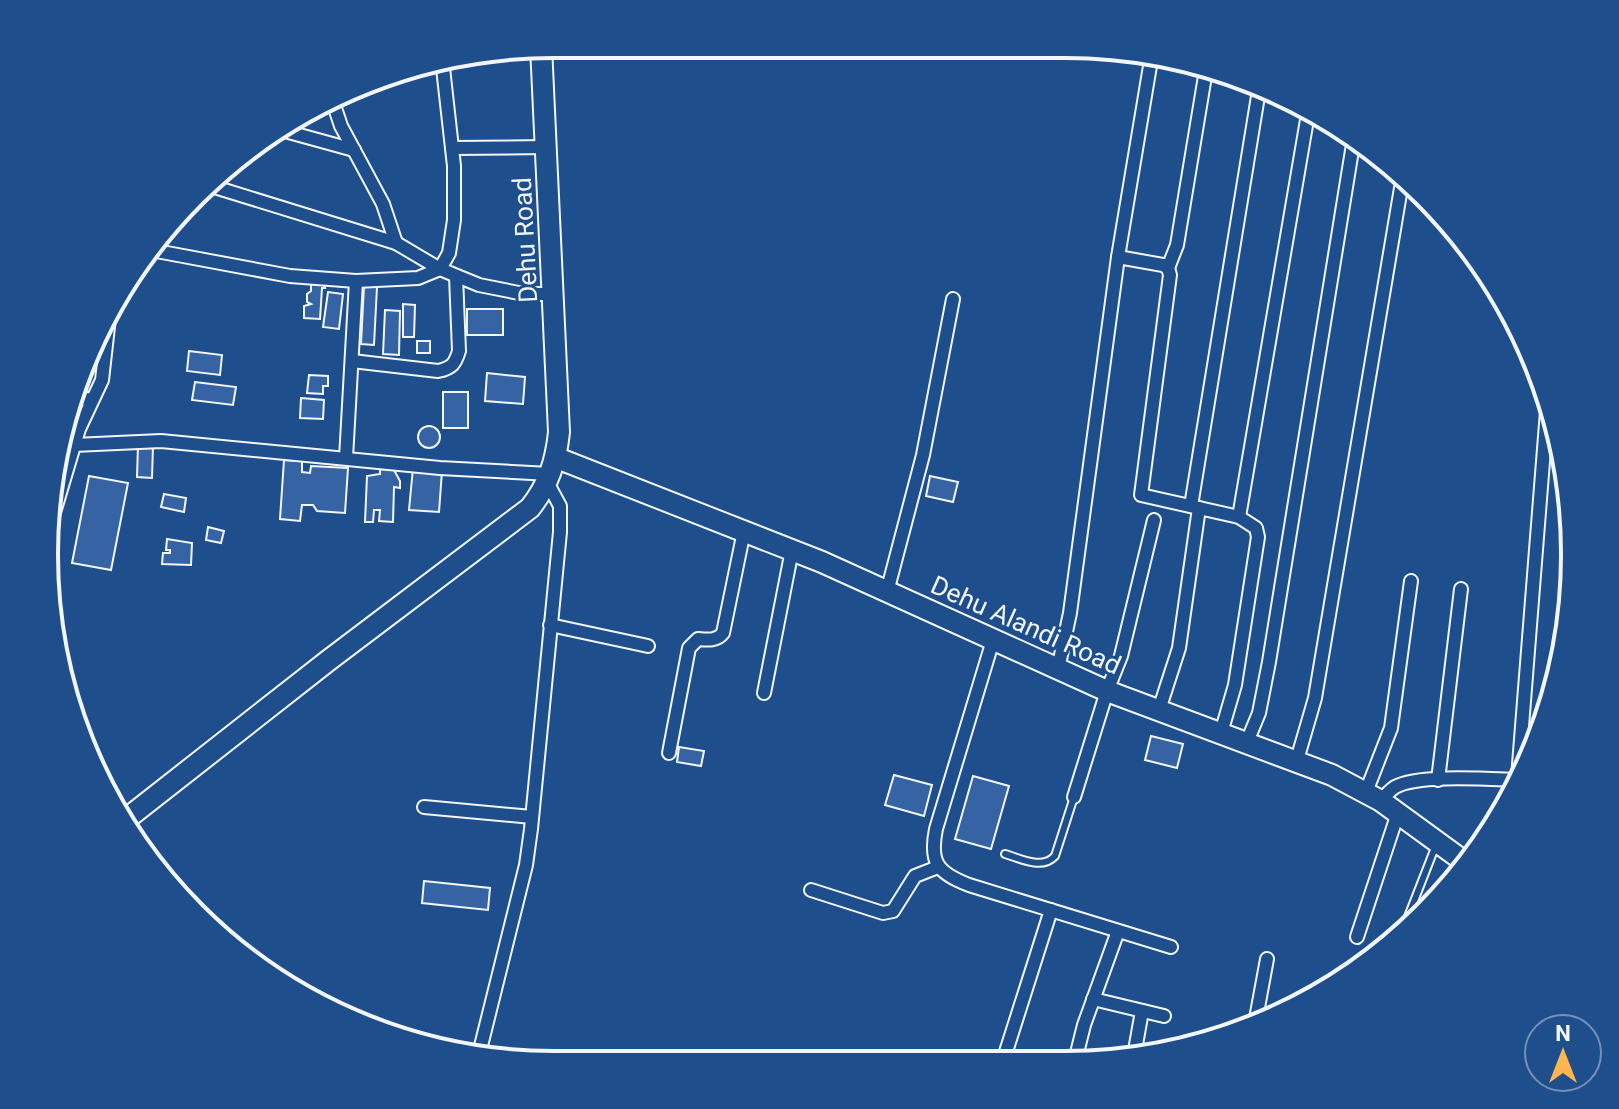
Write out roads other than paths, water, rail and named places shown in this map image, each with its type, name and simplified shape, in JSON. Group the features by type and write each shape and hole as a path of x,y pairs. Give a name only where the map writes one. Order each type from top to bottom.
{"main road":[{"name":"Dehu Road","path":"542,58 559,432 551,472"},
{"name":"Dehu Alandi Road","path":"551,472 744,531 1107,691 1297,760 1373,796 1458,857"},
{"path":"132,814 530,508 551,472"}],"street":[{"path":"1058,669 1070,613 1118,257 1150,66"},
{"path":"161,252 290,276 356,281 418,278 440,269 449,253 454,220 452,148 443,71"},
{"path":"1205,78 1177,245 1168,268 1170,275 1141,495 1239,517 1256,528 1258,546 1235,685 1221,733"},
{"path":"1159,710 1179,648 1195,507 1258,97"},
{"path":"335,109 341,126 383,204 396,243"},
{"path":"1239,517 1307,122"},
{"path":"293,133 354,150"},
{"path":"452,148 547,147"},
{"path":"1247,742 1259,713 1269,662 1352,150"},
{"path":"219,188 396,243 456,276 504,291 554,294"},
{"path":"1297,760 1315,698 1401,189"},
{"path":"1118,257 1168,268"},
{"path":"352,361 438,371 450,369 459,351 456,276"},
{"path":"346,458 356,281"},
{"path":"887,592 923,455 953,299"},
{"path":"64,478 74,445 102,380 106,341"},
{"path":"83,399 92,400"},
{"path":"1519,754 1545,432"},
{"path":"74,445 161,441 455,469 551,472 561,517 532,817 526,865 481,1045"},
{"path":"1074,797 1121,656 1154,520"},
{"path":"669,753 689,648 698,639 720,638 723,633 744,531"},
{"path":"764,693 792,550"},
{"path":"1373,796 1391,728 1411,581"},
{"path":"1438,780 1461,589"},
{"path":"550,625 648,646"},
{"path":"993,640 936,829 934,855 938,867 946,875 969,885 1171,947"},
{"path":"1373,796 1403,784 1507,779"},
{"path":"424,807 532,817"},
{"path":"1357,937 1398,813"},
{"path":"811,890 883,913 893,911 915,876 938,867"},
{"path":"1006,1051 1051,910"},
{"path":"1078,1051 1118,931"},
{"path":"1257,1012 1267,959"},
{"path":"1093,999 1164,1016"},
{"path":"1136,1046 1142,1011"}],"lane":[{"path":"1005,854 1049,863 1055,856 1074,797"},
{"path":"1410,912 1437,841"}]}
